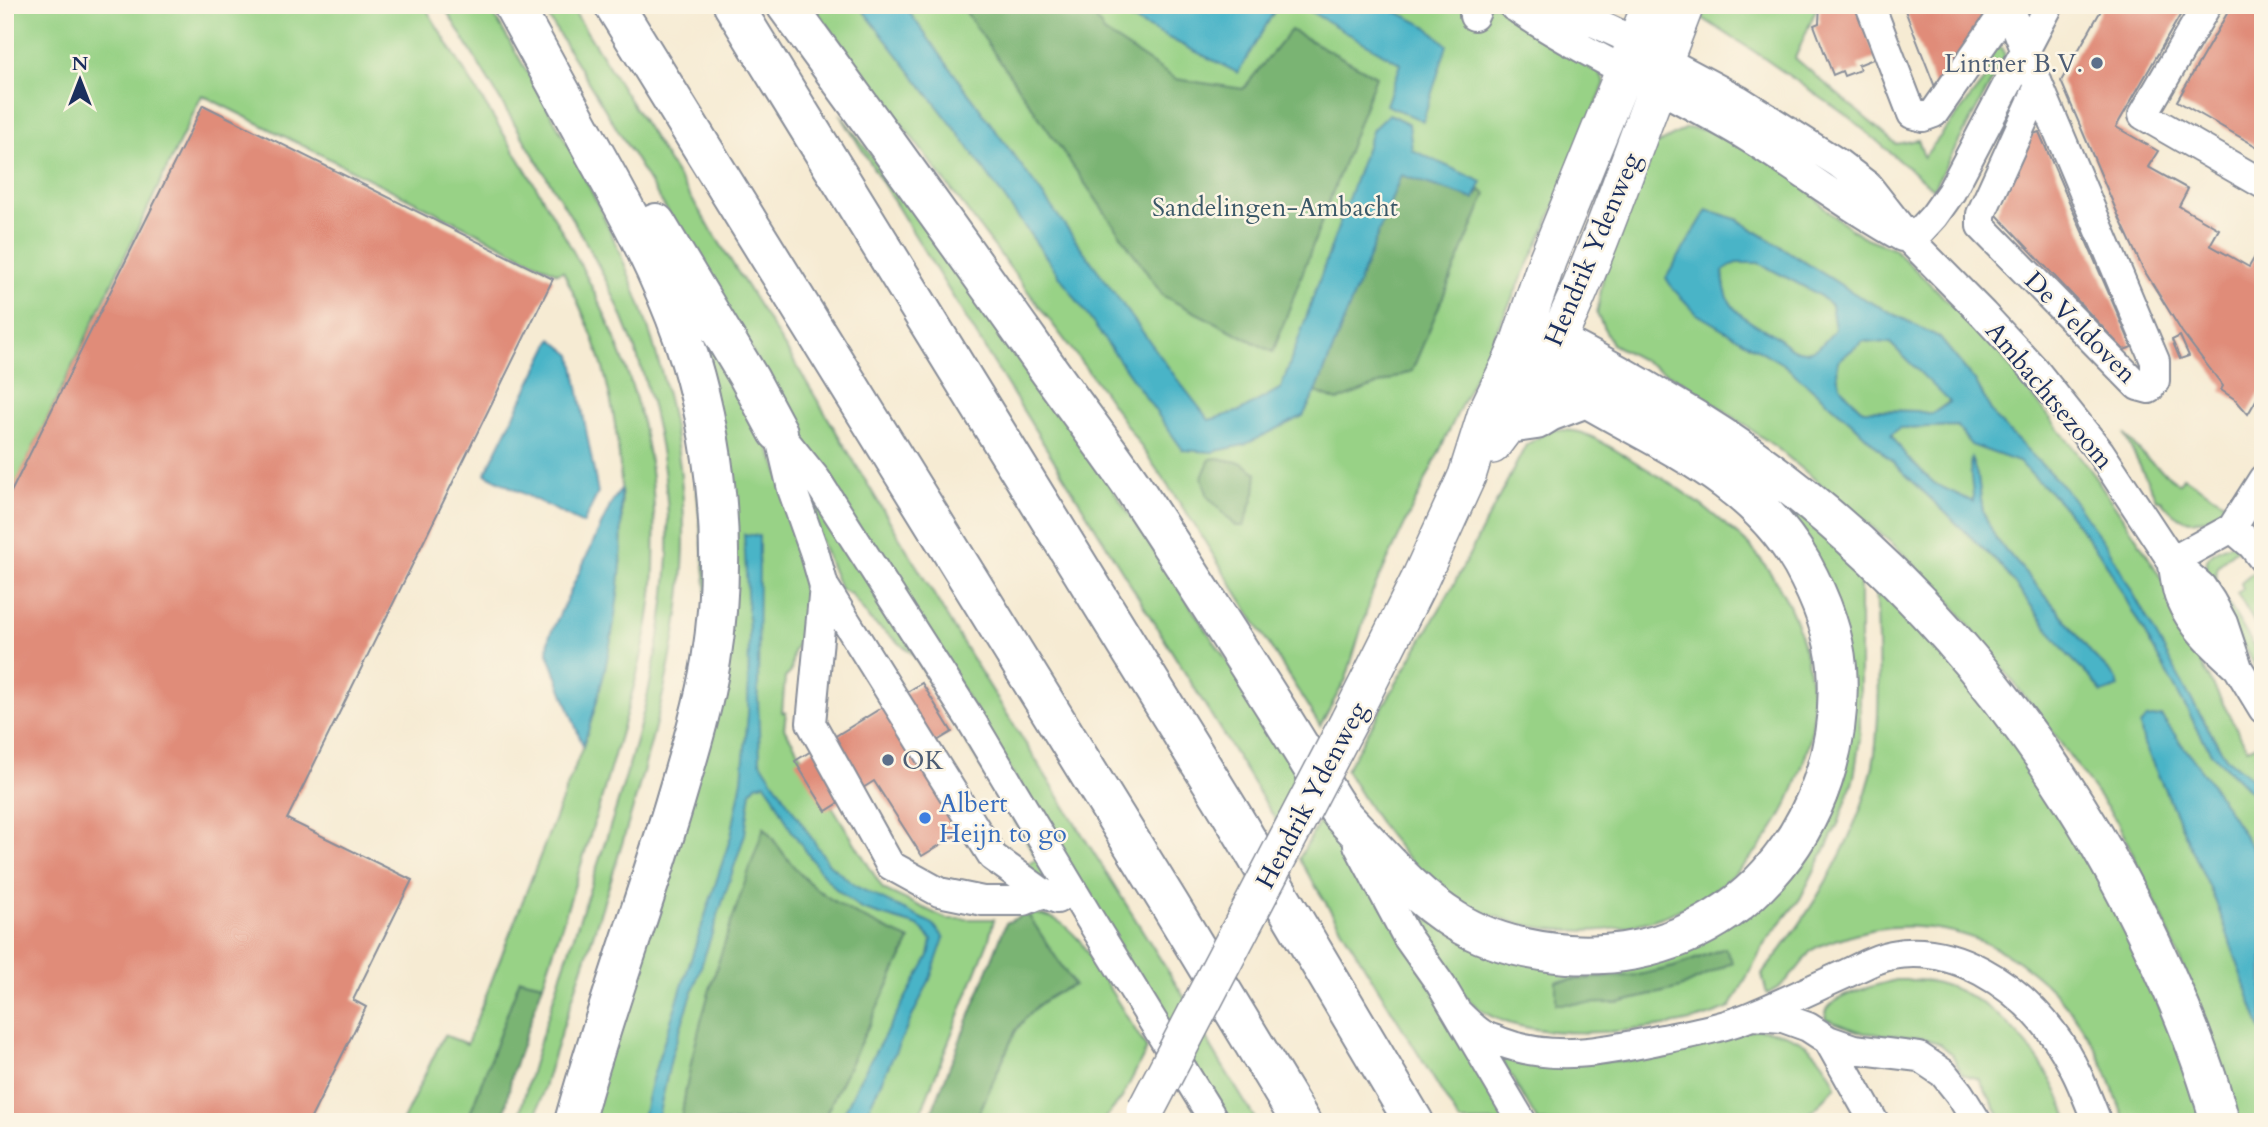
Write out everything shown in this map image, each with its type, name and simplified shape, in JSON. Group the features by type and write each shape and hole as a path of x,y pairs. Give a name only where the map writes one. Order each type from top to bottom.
{"highway":[{"path":"515,5 644,204 750,378 778,432"},
{"path":"515,5 629,215 671,307 692,368 706,426 713,466 719,536 711,660 693,740 574,1122"},
{"path":"614,5 1301,1122"},
{"path":"733,5 1232,815 1414,1122"},
{"path":"786,5 1127,478 1342,815 1426,901 1460,925 1502,943 1541,952 1588,955 1640,949 1686,935 1733,907 1768,876 1800,833 1812,811 1827,768 1836,718 1837,664 1824,610 1803,566 1783,535 1758,507 1697,458 1586,398 1537,353"},
{"path":"1537,353 1596,361 1693,418 1804,498 1892,573 1994,688 2097,839 2140,919 2181,1006 2212,1090 2220,1122"},
{"path":"1508,424 1536,420 1586,398"}],"main road":[{"name":"Hendrik Ydenweg","path":"1467,476 1508,424 1537,353 1596,249 1645,65 1651,5"},
{"name":"Hendrik Ydenweg","path":"1645,65 1685,5"},
{"name":"Hendrik Ydenweg","path":"1141,1118 1413,593 1467,476 1487,412 1537,353"}],"street":[{"name":"De Veldoven","path":"1870,5 1912,114 1923,117 1934,113 2008,6"},
{"path":"1910,242 1951,192 2049,5"},
{"path":"2207,5 2143,115 2263,184"},
{"name":"Ambachtsezoom","path":"1513,6 1563,13 1593,22 1645,65 1748,138 1862,216 1910,242 2007,339 2063,405 2120,481 2172,561 2201,586 2223,623 2238,668 2263,709"},
{"name":"De Veldoven","path":"2008,6 2155,361 2155,381 2149,389 2138,386 1982,226 1980,214 2039,86"},
{"path":"778,432 792,489 824,586 993,857 1043,893 1088,916"},
{"path":"778,432 816,479 972,722 1215,1122"},
{"path":"2172,561 2232,528 2263,480"},
{"path":"2232,528 2252,545 2263,559"},
{"path":"824,586 811,723 890,865 939,892 983,901 1024,901 1043,893"},
{"path":"1342,815 1407,937 1458,1013 1522,1122"},
{"path":"1458,1013 1482,1034 1515,1047 1543,1052 1583,1054 1688,1034 1752,1016 1880,958 1913,953 1942,957 1991,976 2015,993 2036,1013 2054,1034 2082,1084 2097,1122"},
{"path":"1752,1016 1783,1018 1808,1027 1828,1040 1854,1049 1919,1057 1943,1073 1977,1122"},
{"path":"1828,1040 1874,1122"}],"green space":[{"path":"5,5 424,5 556,221 613,334 640,414 652,483 654,566 646,637 607,781 543,984 520,979 467,1122 402,1122 444,1035 467,1044 583,746 607,659 615,613 622,520 616,428 607,384 588,326 563,271 557,273 202,95 5,507"},
{"path":"443,5 488,5 563,136 598,204 628,273 654,344 672,417 682,491 683,567 676,629 664,690 632,811 535,1122 518,1122 543,1032 628,770 654,663 668,556 667,494 651,403 633,344 614,297 575,223"},
{"path":"541,5 570,5 795,363 970,655 1186,1000 1173,1024 1162,1020 969,701 795,428 736,323"},
{"name":"Sandelingen-Ambacht","path":"812,5 859,5 1189,428 878,5 1614,5 1602,17 1572,6 1592,60 1605,83 1547,225 1372,593 1346,679 1320,726 1192,521 1103,391"},
{"path":"961,5 1088,5 1104,32 1176,79 1243,89 1291,30 1376,76 1273,352 1163,296"},
{"path":"1699,5 1761,5 1763,8 1777,9 1780,5 1818,5 1795,58 1896,144 1918,140 1924,157 1989,74 1982,56 1996,45 2003,49 2005,57 1933,189 1850,118 1696,14"},
{"path":"840,114 1040,380 1305,778 1279,825"},
{"path":"1687,128 1722,132 1796,177 1830,213 1863,237 1893,248 1990,342 2090,469 2181,610 2175,615 2247,748 2257,745 2263,755 2263,787 2226,758 2064,487 1995,418 1975,381 1939,337 1860,297 1737,219 1707,210 1697,314 1783,364 1850,421 2002,567 2068,655 2102,693 2117,679 2092,654 1996,539 1983,512 1978,478 1970,463 1973,502 1935,484 1906,456 1891,435 1898,428 1957,426 1971,445 2019,462 2060,502 2103,558 2211,753 2263,804 2263,864 2207,778 2161,716 2140,725 2144,744 2216,902 2263,1035 2263,1122 2236,1122 2215,1044 2162,917 2118,823 2057,738 1946,596 1895,546 1777,448 1685,383 1612,344 1597,314 1603,278 1646,159 1657,144"},
{"path":"1401,175 1474,199 1480,190 1486,194 1412,371 1337,401 1316,392"},
{"path":"1736,263 1759,263 1818,294 1831,305 1836,329 1819,347 1801,352 1754,325 1739,314 1727,296 1723,271"},
{"path":"679,294 756,413 797,521 809,586 810,608 806,626 793,652 791,672 785,678 782,712 786,713 784,728 883,889 947,919 994,919 989,939 917,1122 822,1122 910,940 853,913 813,887 765,828 705,1010 681,1122 579,1122 714,672"},
{"path":"1863,341 1890,343 1950,401 1932,414 1863,410 1842,389 1837,370 1838,361"},
{"path":"1580,362 1860,558 1860,738 1854,777 1839,822 1800,899 1766,941 1730,1008 1671,1025 1611,1032 1578,1032 1517,1025 1491,1016 1471,1002 1445,969 1409,908 1468,942 1689,942 1832,783 1816,573","holes":["1725,948 1680,988 1618,1003 1556,1003 1556,981 1639,975 1674,967"]},
{"path":"1552,429 1579,432 1593,437 1689,496 1748,544 1765,565 1792,612 1806,657 1813,701 1810,737 1796,784 1779,819 1757,851 1731,877 1700,899 1667,915 1631,926 1593,931 1524,925 1482,912 1444,890 1428,878 1401,850 1377,820 1346,770 1453,586 1526,445"},
{"path":"2124,434 2147,459 2179,484 2183,477 2232,507 2229,512 2197,521 2175,515 2161,500 2157,500"},
{"path":"1210,459 1242,463 1257,473 1255,493 1244,526 1236,526 1208,497 1202,477"},
{"path":"809,483 1062,890 1021,869 1037,859 913,654 870,620 851,594 840,589 801,491"},
{"path":"2232,544 2239,547 2217,569 2219,588 2207,573 2207,562 2212,553"},
{"path":"1876,572 2027,752 2129,928 2206,1122 2125,1122 2095,1048 2073,1014 2047,985 2018,962 1986,943 1951,932 1914,927 1875,929 1830,942 1812,950 1786,981 1767,994 1762,974 1816,899 1847,841 1869,781 1875,753 1878,709"},
{"path":"2254,572 2263,579 2263,637 2237,593 2243,589 2241,583"},
{"path":"2226,600 2263,661 2263,680 2219,603"},
{"path":"1325,811 1514,1122 1460,1122 1299,859"},
{"path":"764,827 794,867 817,889 855,914 910,940 822,1122 681,1122 704,1009"},
{"path":"1027,913 1057,920 1080,941 1147,1049 1122,1098 1102,1122 975,1122 1015,1032 1040,1004 1073,985"},
{"path":"1027,913 1074,985 1040,1004 1021,1023 975,1122 928,1122 1006,923"},
{"path":"1725,948 1733,962 1680,988 1618,1003 1556,1004 1556,981 1639,975 1674,967"},
{"path":"520,979 543,984 512,1074 503,1122 467,1122"},
{"path":"1896,980 1929,981 1957,990 2000,1017 2035,1055 2049,1077 2069,1122 2003,1122 1979,1079 1962,1074 1952,1054 1940,1044 1924,1038 1864,1033 1825,1019 1828,1008 1841,998"},
{"path":"1755,1029 1783,1033 1805,1044 1822,1061 1836,1086 1816,1108 1795,1122 1538,1122 1495,1049 1580,1060 1627,1060 1682,1050"},
{"path":"1205,1037 1257,1122 1224,1122 1189,1064"}],"water":[{"path":"859,5 904,5 1209,420 1240,411 1281,388 1373,129 1389,114 1409,124 1412,150 1482,182 1474,199 1401,175 1316,392 1303,416 1244,445 1212,452 1183,450 956,130"},
{"path":"1103,5 1278,5 1238,73"},
{"path":"1299,5 1382,5 1426,26 1447,45 1423,121 1386,105 1401,64"},
{"path":"1707,210 1736,219 1860,297 1939,337 1975,381 1995,418 2064,487 2109,549 2226,758 2263,787 2263,804 2211,753 2103,558 2060,502 2019,462 1971,445 1957,426 1899,428 1891,435 1906,456 1935,484 1973,502 1971,458 1978,478 1983,512 1996,539 2092,654 2117,679 2119,687 2102,693 2068,655 2002,567 1850,421 1783,364 1697,314 1666,278","holes":["1736,263 1759,263 1818,294 1831,305 1835,329 1819,347 1801,352 1746,319 1734,308 1725,289 1723,271","1863,341 1890,343 1950,402 1932,414 1863,410 1842,389 1837,370 1838,361"]},
{"path":"552,339 572,355 598,493 583,524 485,474"},
{"path":"621,489 621,565 616,611 602,679 583,746 548,653 549,637 612,502"},
{"path":"744,534 759,536 760,761 829,864 855,886 933,924 944,938 930,979 862,1122 840,1122 859,1081 929,956 932,940 918,926 861,909 835,888 791,830 765,783 756,785 751,791 745,834 672,1054 657,1122 642,1122 651,1082 731,836 742,780 748,713 749,633"},
{"path":"2161,716 2207,778 2263,864 2263,1035 2216,902 2144,744 2140,725 2146,718"}],"building":[{"path":"1820,5 1856,5 1876,58 1858,65 1860,70 1844,76 1842,71 1833,75 1814,25 1819,23"},
{"path":"1903,5 1983,5 1989,16 1935,87"},
{"path":"2104,5 2186,5 2116,127 2158,151 2148,167 2188,189 2179,206 2219,229 2210,245 2249,267 2263,243 2263,388 2248,414 2236,400 2221,390 2223,386 2182,332 2142,267 2061,81"},
{"path":"2232,5 2263,5 2263,150 2177,101"},
{"path":"203,105 553,279 287,819 412,880 353,1000 366,1007 309,1122 5,1122 5,504"},
{"path":"2039,132 2132,347 2124,350 1996,214 2031,135"},
{"path":"2180,336 2189,356 2180,359 2172,340"},
{"path":"922,683 952,732 917,753 961,832 922,856 874,781 826,811 795,761"}],"place":[{"name":"Lintner B.V.","path":"2097,63"},
{"name":"OK","path":"888,760"},
{"name":"Albert Heijn to go","path":"925,818"}]}
